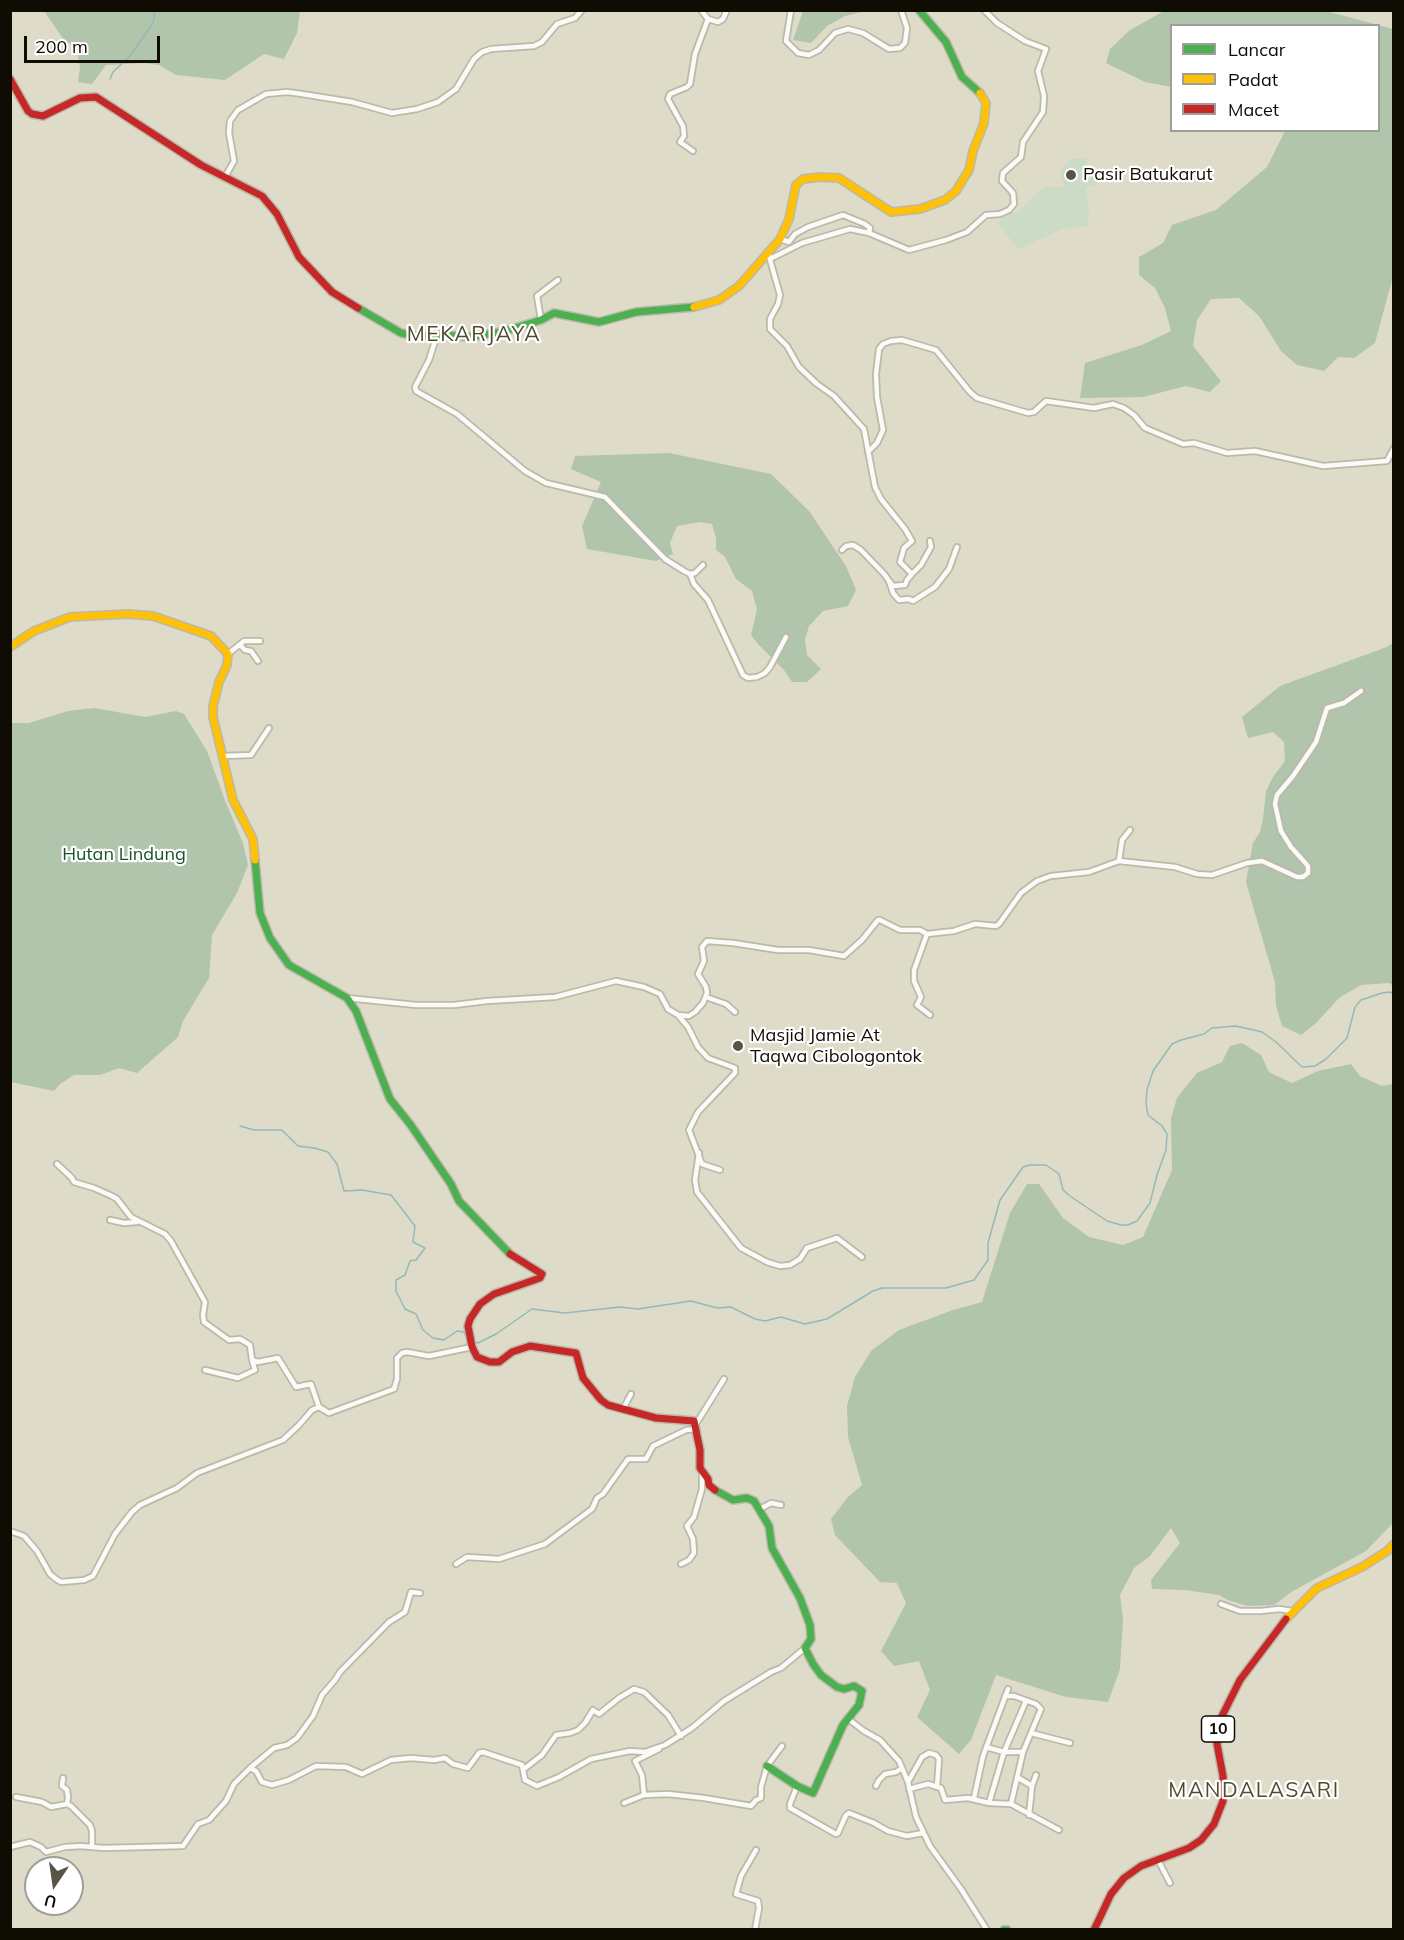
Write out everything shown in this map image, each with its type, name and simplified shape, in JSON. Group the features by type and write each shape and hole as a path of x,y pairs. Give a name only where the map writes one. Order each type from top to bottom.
{"main road":[{"path":"10,79 32,114 43,116 80,98 96,97 201,165 262,196 277,214 299,257 332,292 400,333 416,336 480,336 541,320 558,313 598,322 646,310 701,306 719,300 735,290 769,256 789,219 796,185 803,179 839,178 886,210 899,212 930,207 944,201 956,191 969,170 984,123 985,100 982,94 963,78 946,42 919,10"},
{"path":"10,647 34,631 59,620 70,617 118,614 153,616 194,630 216,639 228,654 227,665 219,682 212,712 233,800 253,839 260,914 270,938 289,965 347,998 356,1011 390,1099 451,1184 459,1201 502,1247 517,1260 542,1274 540,1278 495,1294 483,1301 470,1319 470,1341 478,1358 499,1362 512,1352 530,1346 576,1353 583,1378 608,1405 656,1418 693,1420 697,1427 701,1469 710,1485 733,1500 752,1499 770,1528 772,1548 800,1598 810,1625 811,1639 805,1648 821,1675 837,1687 844,1689 854,1686 861,1689 862,1698 847,1718 816,1794 796,1786 766,1766"},
{"name":"10","path":"1094,1929 1118,1884 1141,1866 1189,1848 1201,1840 1214,1824 1222,1801 1223,1776 1217,1744 1221,1718 1239,1680 1292,1611 1317,1588 1379,1557 1394,1544"}],"street":[{"path":"225,177 234,161 229,133 230,120 238,110 266,94 287,92 302,94 352,102 392,112 417,109 438,102 456,89 474,59 482,52 491,49 534,46 542,42 557,24 575,18 582,10"},
{"path":"702,10 708,19 715,22 721,21 727,10"},
{"path":"791,10 786,41 798,53 808,55 819,50 835,33 848,29 862,33 889,49 900,48 905,43 907,28 901,10"},
{"path":"912,574 900,562 904,548 912,541 881,499 874,482 866,436 861,423 834,396 799,367 787,346 770,330 770,320 780,295 769,256 802,243 850,229 869,233 909,250 967,232 986,215 1000,214 1009,210 1014,204 1013,193 1002,181 1003,173 1021,156 1023,142 1043,112 1044,96 1038,71 1046,49 1025,41 997,23 984,10"},
{"path":"693,151 680,142 684,136 683,126 668,99 670,94 690,84 695,54 708,19"},
{"path":"780,239 789,242 795,234 808,226 843,214 865,224 870,228 869,233"},
{"path":"541,320 537,296 558,280"},
{"path":"437,335 429,360 415,387 416,391 457,414 525,471 546,483 605,498 665,559 690,574 694,584 708,600 742,675 748,678 765,673 786,637"},
{"path":"868,452 877,443 884,430 877,397 876,374 879,349 883,344 902,340 936,350 976,398 1028,413 1046,401 1094,408 1113,404 1134,415 1145,428 1183,444 1194,443 1224,453 1255,451 1323,466 1386,461 1394,448"},
{"path":"842,550 846,546 853,545 861,550 893,586 905,585 931,548 930,541"},
{"path":"889,581 893,593 899,600 913,601 935,587 949,569 957,547"},
{"path":"690,574 703,565"},
{"path":"228,654 244,641 260,641"},
{"path":"240,645 245,650 251,651 258,661"},
{"path":"678,1015 692,1015 706,997 706,987 698,974 704,961 701,949 705,942 733,943 778,950 809,950 841,956 862,940 879,920 900,930 920,930 927,934 954,931 975,924 996,926 1021,893 1041,879 1089,872 1119,861 1175,867 1212,875 1247,863 1262,861 1297,877 1305,877 1309,872 1308,866 1292,847 1280,826 1275,804 1277,795 1316,742 1327,708 1344,703 1361,691"},
{"path":"222,756 251,755 269,728"},
{"path":"1119,861 1122,840 1130,830"},
{"path":"927,934 914,970 914,981 921,996 917,1005 930,1015"},
{"path":"347,998 416,1005 454,1005 487,1000 555,997 616,981 644,987 660,994 667,1007 688,1027 698,1047 708,1058 735,1068 735,1073 700,1110 689,1129 702,1164 720,1170"},
{"path":"706,997 726,1004 735,1011"},
{"path":"699,1153 695,1180 697,1192 741,1248 780,1266 800,1259 807,1248 837,1238 862,1257"},
{"path":"57,1164 74,1182 112,1196 130,1216 162,1232 171,1241 205,1302 204,1322 230,1340 240,1339 249,1345 255,1370 238,1378 205,1370"},
{"path":"110,1220 124,1223 140,1221"},
{"path":"312,1385 319,1407 329,1413 394,1389 397,1380 397,1358 402,1353 429,1356 470,1341"},
{"path":"252,1360 258,1362 277,1358 295,1387 298,1388 312,1385 318,1378"},
{"path":"456,1563 467,1557 499,1559 543,1545 592,1509 597,1498 603,1494 628,1459 646,1459 653,1446 697,1427 724,1379"},
{"path":"623,1409 631,1394"},
{"path":"10,1531 24,1536 56,1580 60,1582 84,1580 93,1576 115,1534 132,1512 141,1505 178,1488 195,1474 283,1440 312,1410 319,1407"},
{"path":"681,1564 689,1560 694,1553 693,1539 687,1526 694,1517 702,1489 701,1469"},
{"path":"760,1509 771,1503 781,1505"},
{"path":"10,1847 30,1842 42,1847 46,1852 65,1847 183,1846 198,1824 209,1820 214,1815 226,1801 234,1784 250,1768 274,1748 287,1746 297,1738 313,1716 322,1695 340,1672 389,1622 405,1612 411,1592 420,1593"},
{"path":"1221,1604 1240,1611 1279,1609 1292,1611"},
{"path":"250,1768 256,1771 262,1782 272,1785 289,1780 316,1766 346,1767 362,1774 391,1761 411,1758 434,1760 445,1758 453,1764 468,1768 481,1752 522,1765 526,1782 537,1786 591,1759 630,1752 645,1752 660,1747 681,1736 724,1701 781,1668 805,1648"},
{"path":"524,1768 542,1755 556,1735 578,1730 593,1710 599,1714 634,1689 644,1692 668,1715 681,1736"},
{"path":"974,1798 986,1747 1008,1689"},
{"path":"1005,1696 1014,1696 1041,1707 1023,1752 1011,1804"},
{"path":"989,1803 1004,1752 1026,1701"},
{"path":"847,1718 888,1746 908,1782 916,1817 930,1846 987,1929"},
{"path":"1031,1733 1070,1743"},
{"path":"624,1803 644,1795 683,1795 750,1806 761,1798 766,1766 782,1746"},
{"path":"644,1795 642,1775 635,1761 660,1747"},
{"path":"986,1747 1004,1752 1023,1752"},
{"path":"908,1782 922,1757 929,1753 936,1755 939,1760 937,1787"},
{"path":"876,1786 885,1774 896,1773 902,1768"},
{"path":"1029,1815 1032,1786 1036,1775"},
{"path":"1017,1777 1032,1786"},
{"path":"63,1778 62,1786 67,1790 67,1804"},
{"path":"909,1788 924,1784 942,1789 942,1797 945,1800 974,1798 989,1803 1011,1804 1059,1830"},
{"path":"796,1786 790,1808 836,1833 846,1815 849,1814 868,1820 888,1831 907,1836 923,1833"},
{"path":"16,1797 42,1802 51,1807 67,1804"},
{"path":"67,1804 90,1825 92,1846"},
{"path":"755,1929 758,1901 736,1894 741,1876 756,1850"},
{"path":"1158,1860 1170,1883"}],"green space":[{"path":"803,10 866,11 845,16 827,26 811,43 793,40"},
{"path":"44,11 300,11 297,33 284,59 264,54 225,80 176,75 159,65 144,63 106,65 92,84 78,82 80,67 77,50 62,37"},
{"path":"1164,11 1326,11 1374,24 1170,24 1170,87 1145,82 1106,63 1110,49 1130,30"},
{"path":"1380,26 1393,29 1393,276 1375,343 1354,358 1338,357 1324,371 1297,365 1281,351 1259,316 1239,298 1211,299 1197,320 1193,346 1221,381 1210,392 1186,386 1143,397 1080,398 1085,363 1142,345 1171,331 1165,308 1155,288 1139,275 1139,257 1163,243 1172,225 1216,210 1267,167 1284,132 1380,132"},
{"path":"1085,158 1088,166 1099,179 1097,184 1089,186 1086,190 1089,211 1088,226 1062,229 1017,248 997,222 1020,210 1044,187 1062,187 1064,184 1061,168 1072,159"},
{"path":"669,453 771,474 809,511 846,566 856,590 848,606 823,611 809,626 805,640 807,655 821,669 807,682 792,682 784,670 751,635 757,609 752,591 736,579 725,557 716,550 716,538 712,524 699,522 677,526 670,543 673,554 656,561 587,549 582,526 601,482 571,469 575,456"},
{"path":"1393,643 1393,985 1389,983 1361,985 1339,998 1316,1023 1301,1035 1282,1026 1276,1006 1275,982 1246,882 1253,843 1260,832 1263,819 1266,791 1285,761 1284,742 1273,732 1248,738 1242,717 1280,686"},
{"name":"Hutan Lindung","path":"94,708 145,717 176,711 184,714 207,751 243,843 248,865 237,893 212,935 209,978 183,1021 178,1037 137,1073 119,1068 100,1075 74,1075 54,1091 11,1082 11,723 29,723 68,711"},
{"path":"1242,1043 1261,1055 1269,1072 1292,1083 1318,1071 1351,1064 1360,1076 1382,1086 1393,1084 1393,1523 1366,1551 1293,1591 1274,1605 1247,1606 1219,1595 1185,1590 1152,1589 1151,1580 1180,1543 1171,1528 1150,1556 1134,1568 1120,1595 1123,1619 1120,1669 1108,1702 1066,1697 996,1675 971,1740 959,1754 917,1717 930,1690 919,1661 894,1666 881,1651 906,1603 897,1583 880,1582 835,1535 831,1519 848,1497 862,1485 848,1437 847,1406 855,1377 871,1351 899,1330 982,1302 1010,1213 1027,1184 1039,1184 1063,1218 1089,1237 1123,1245 1143,1237 1172,1170 1171,1118 1177,1098 1197,1073 1222,1062 1230,1046"}],"waterway":[{"path":"110,79 113,72 130,56 153,23 155,10"},
{"path":"475,1342 478,1343 496,1334 532,1309 565,1313 620,1307 638,1309 691,1301 717,1308 731,1307 755,1319 765,1321 781,1317 805,1324 827,1319 873,1291 882,1288 946,1288 974,1280 988,1260 988,1243 1000,1200 1023,1167 1030,1165 1046,1165 1059,1174 1063,1190 1070,1196 1107,1221 1128,1225 1137,1221 1150,1203 1166,1150 1167,1134 1162,1126 1148,1115 1146,1103 1147,1090 1153,1071 1172,1044 1204,1034 1212,1028 1236,1026 1262,1032 1302,1067 1315,1066 1326,1059 1347,1038 1355,1007 1361,1000 1382,993 1394,994"},
{"path":"240,1126 254,1130 282,1130 298,1146 328,1152 337,1164 344,1191 362,1190 391,1195 415,1226 413,1242 425,1248 416,1260 410,1261 405,1275 396,1280 396,1291 405,1309 416,1314 423,1330 433,1338 444,1340 457,1331 464,1332 468,1340"}],"traffic: fast":[{"path":"919,10 946,42 962,77 980,93"},
{"path":"358,308 401,333 416,336 468,337 502,332 541,320 554,313 599,322 636,312 694,307"},
{"path":"255,860 260,913 270,938 289,965 347,998 356,1011 390,1099 451,1184 459,1201 510,1254"},
{"path":"715,1490 733,1500 747,1498 754,1501 769,1526 772,1548 800,1598 810,1625 811,1639 805,1648 813,1664 821,1675 837,1687 844,1689 854,1686 862,1691 859,1705 843,1725 813,1793 797,1786 767,1766"}],"traffic: slow":[{"path":"694,307 719,300 739,286 780,239 789,219 796,185 803,179 839,178 891,212 920,209 945,200 956,191 969,170 973,151 984,123 986,103 980,93"},
{"path":"10,647 34,631 70,617 128,614 153,616 211,636 228,654 227,665 219,682 213,706 213,717 233,800 253,839 255,860"},
{"path":"1286,1619 1317,1588 1362,1567 1394,1544"}],"traffic: jam":[{"path":"10,79 32,114 43,116 80,98 96,97 201,165 262,196 277,214 299,257 332,292 358,308"},
{"path":"510,1254 542,1274 540,1278 494,1294 480,1304 468,1326 472,1347 477,1357 490,1362 499,1362 512,1352 530,1346 576,1353 583,1378 608,1405 656,1418 694,1421 700,1450 700,1468 708,1479 709,1485 715,1490"},
{"path":"1094,1930 1111,1894 1124,1878 1141,1866 1189,1848 1201,1840 1214,1824 1223,1801 1223,1776 1217,1744 1221,1718 1240,1680 1286,1619"}],"place":[{"name":"Pasir Batukarut","path":"1071,175"},
{"name":"Masjid Jamie At Taqwa Cibologontok","path":"738,1046"}],"district":[{"name":"MEKARJAYA","path":"474,335"},
{"name":"MANDALASARI","path":"1254,1791"}]}
